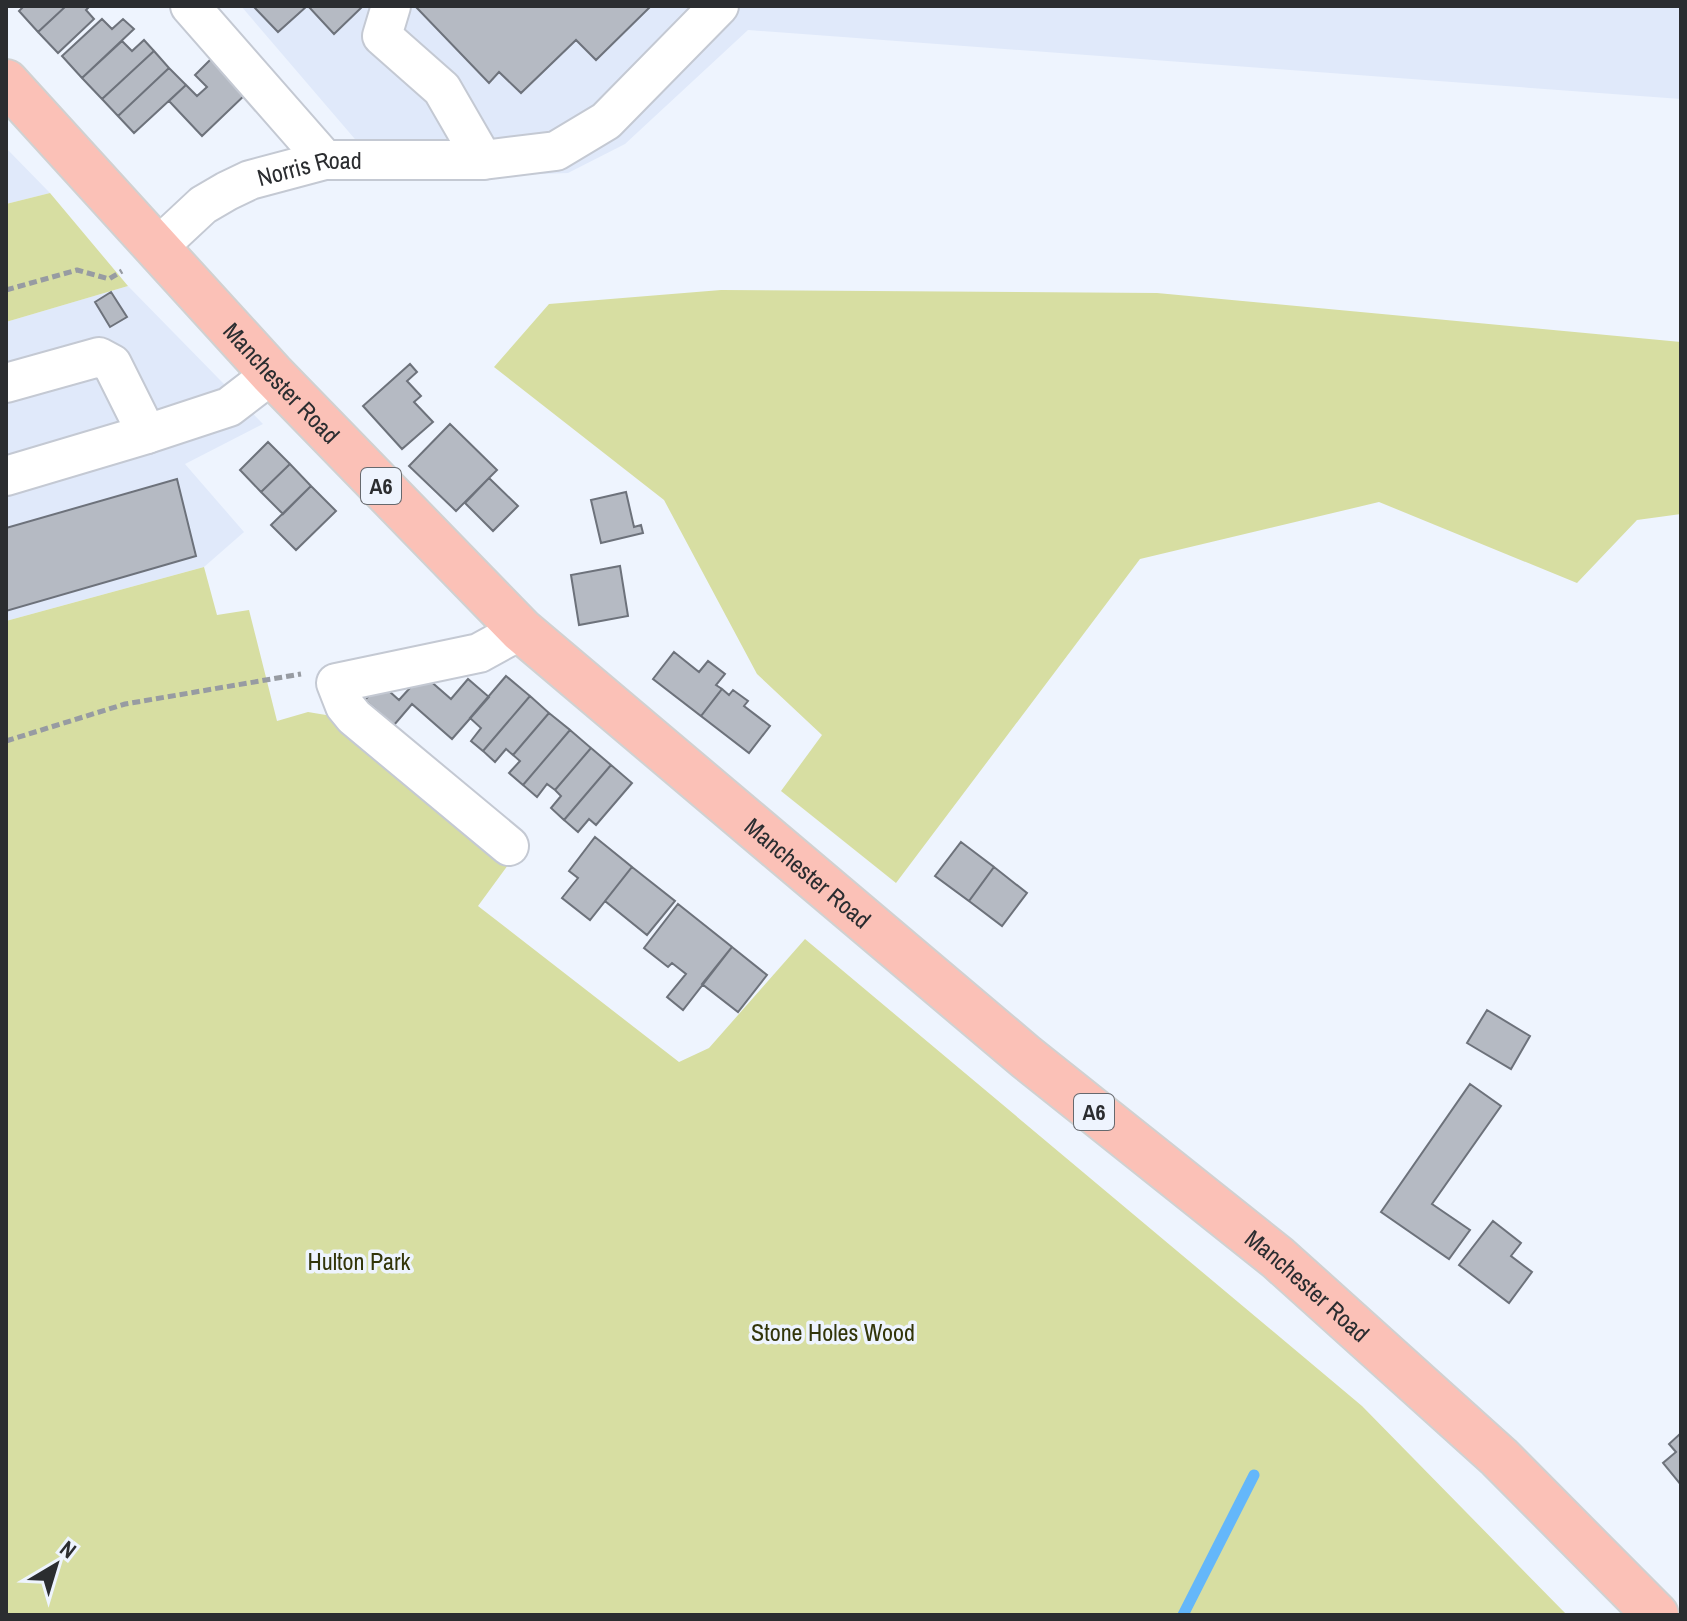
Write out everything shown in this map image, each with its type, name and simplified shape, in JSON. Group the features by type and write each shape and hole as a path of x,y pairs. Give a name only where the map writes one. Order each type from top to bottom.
{"highway":[{"name":"Manchester Road","path":"6,82 272,374 521,630 1026,1057 1278,1258 1499,1457 1656,1615"}],"street":[{"path":"190,6 325,160"},
{"path":"391,6 382,36 442,89 483,160"},
{"name":"Norris Road","path":"158,247 203,205 227,191 250,180 325,160 483,160 556,151 606,121 719,6"},
{"path":"6,383 99,357 112,364 147,434"},
{"path":"6,476 229,407 272,374"},
{"path":"509,846 354,717 345,706 336,683 479,653 521,630"}],"path":[{"path":"6,290 77,270 109,279 158,247"},
{"path":"6,741 125,704 308,673 336,683"}],"shaded area":[{"path":"241,6 1681,6 1681,99 748,30 625,144 568,173 390,180"},
{"path":"6,148 50,193 6,204"},
{"path":"128,286 263,424 185,464 244,532 204,567 6,621 6,322"}],"green space":[{"path":"50,193 128,286 6,322 6,204"},
{"path":"721,290 1157,293 1681,342 1681,514 1637,520 1577,583 1379,502 1140,559 896,883 781,791 822,735 757,674 664,500 494,367 549,304"},
{"name":"Hulton Park","path":"204,567 217,615 249,610 277,721 308,712 332,716 508,865 478,906 679,1062 709,1048 805,939 1362,1406 1567,1615 6,1615 6,621"}],"building":[{"path":"24,6 66,6 38,32 19,11"},
{"path":"66,6 90,6 86,10 94,19 58,53 38,32"},
{"path":"253,6 307,6 278,32"},
{"path":"308,6 363,6 334,34"},
{"path":"415,6 651,6 596,60 576,40 521,93 499,72 489,83"},
{"path":"102,19 112,29 123,19 134,29 82,78 62,56"},
{"path":"144,40 154,51 102,99 82,78 122,41 132,51"},
{"path":"154,51 169,68 118,116 102,99"},
{"path":"215,55 249,91 202,136 169,101 186,85 197,96 207,87 195,75"},
{"path":"169,68 186,85 134,133 118,116"},
{"path":"111,292 127,317 110,327 95,302"},
{"path":"410,364 417,372 407,381 421,396 414,402 433,422 402,449 363,406"},
{"path":"450,424 497,470 456,511 409,466"},
{"path":"268,442 290,464 261,492 240,470"},
{"path":"290,464 311,486 283,514 261,492"},
{"path":"489,478 518,506 493,531 465,503"},
{"path":"177,479 196,556 6,611 6,528"},
{"path":"311,486 336,511 296,550 271,525"},
{"path":"626,492 634,527 641,525 643,533 601,543 591,500"},
{"path":"620,566 628,616 579,625 571,575"},
{"path":"674,652 699,672 708,661 725,674 716,685 722,689 701,716 653,679"},
{"path":"506,676 530,696 483,751 471,741 481,728 470,718"},
{"path":"418,679 428,679 451,699 468,679 489,697 452,739 412,704 394,725 365,700 380,683 399,700"},
{"path":"722,689 729,695 733,690 748,701 744,706 770,726 749,753 701,716"},
{"path":"530,696 549,713 513,755 506,749 495,762 483,751"},
{"path":"549,713 570,730 523,785 509,773 520,761 513,755"},
{"path":"570,730 591,748 555,790 547,784 537,797 523,785"},
{"path":"591,748 611,765 564,820 551,808 561,796 555,790"},
{"path":"611,765 632,783 596,825 589,819 578,832 564,820"},
{"path":"595,837 632,867 590,920 562,898 578,878 569,871"},
{"path":"961,842 994,867 969,901 935,876"},
{"path":"632,867 675,901 647,935 605,901"},
{"path":"994,867 1027,893 1002,926 969,901"},
{"path":"678,904 732,947 683,1010 667,997 686,974 672,963 668,967 644,948"},
{"path":"732,947 767,975 738,1012 702,984"},
{"path":"1487,1010 1530,1036 1511,1069 1467,1043"},
{"path":"1470,1084 1501,1106 1432,1204 1470,1230 1449,1259 1381,1212"},
{"path":"1493,1221 1521,1243 1511,1256 1532,1272 1509,1303 1459,1265"},
{"path":"1681,1433 1681,1485 1663,1463 1676,1452 1669,1444"}],"waterway":[{"path":"1183,1615 1254,1475"}],"park label":[{"name":"Stone Holes Wood","path":"833,1332"}]}
